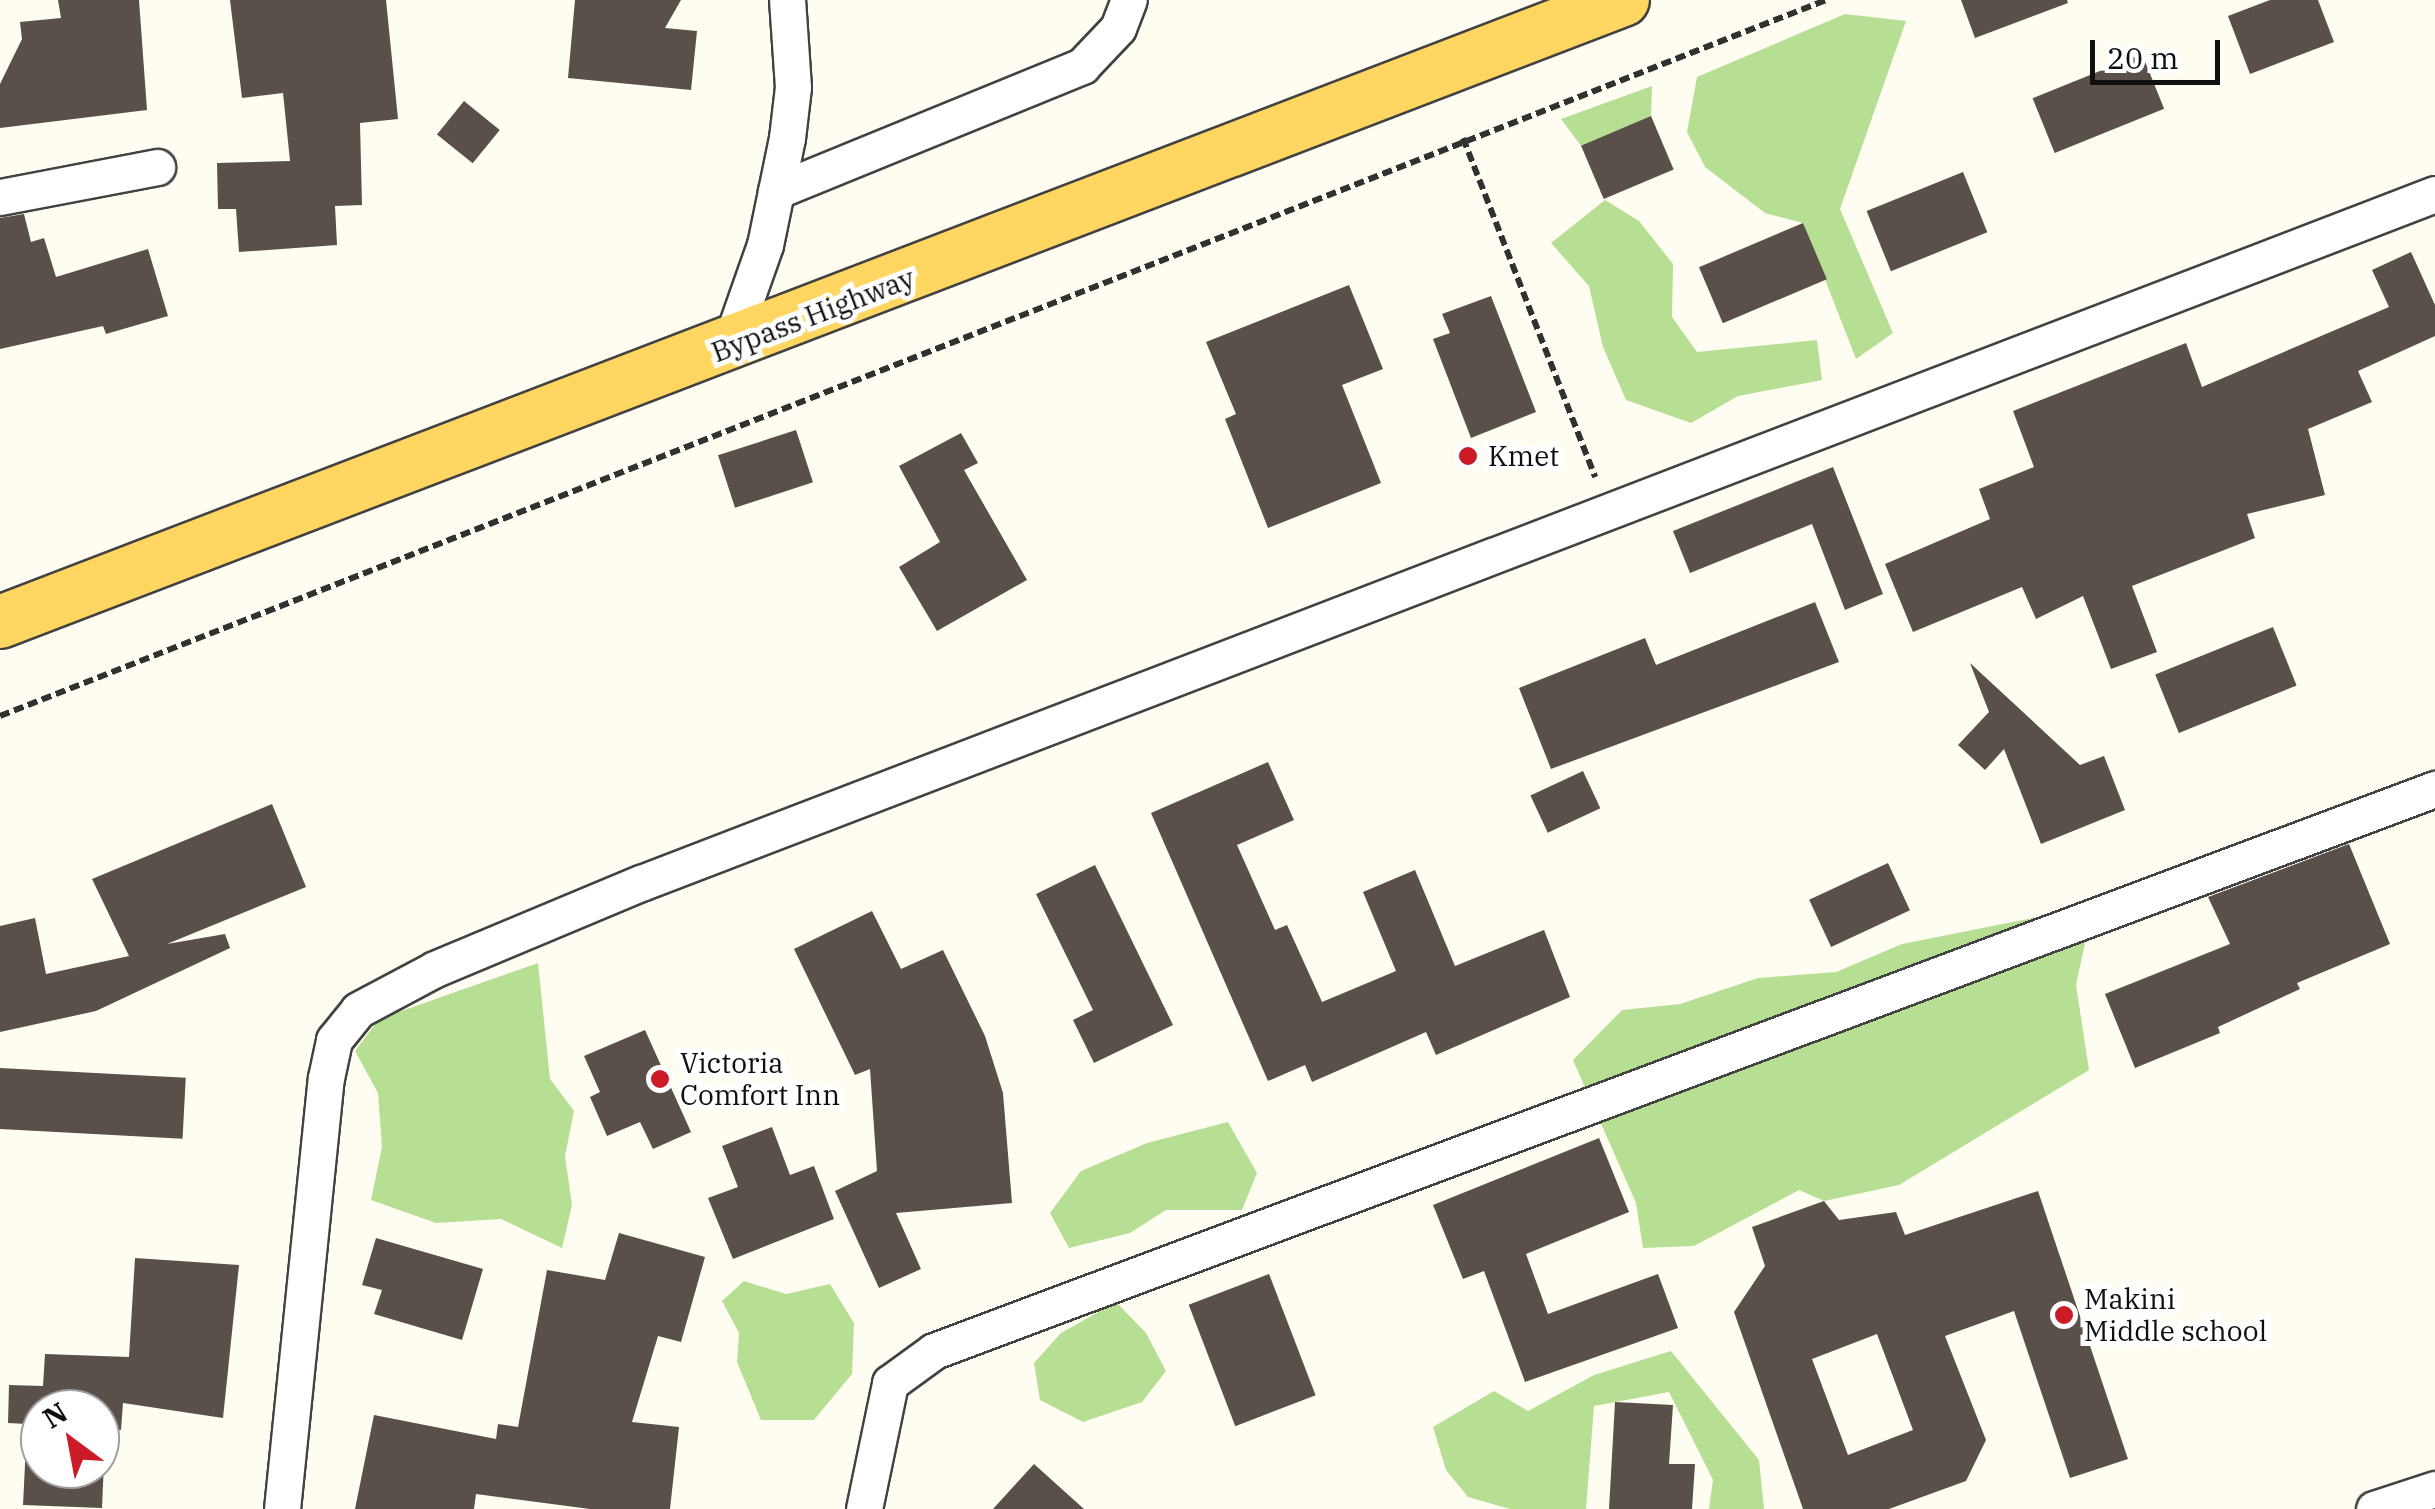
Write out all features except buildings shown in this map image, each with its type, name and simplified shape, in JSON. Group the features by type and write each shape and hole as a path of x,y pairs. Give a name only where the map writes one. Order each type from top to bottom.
{"main road":[{"name":"Bypass Highway","path":"0,622 729,348 1622,0"}],"street":[{"path":"729,348 776,191 793,88 787,0"},
{"path":"776,191 1082,66 1118,28 1129,0"},
{"path":"0,198 156,167"},
{"path":"282,1509 326,1078 334,1040 358,1010 435,969 640,884 2435,194"},
{"path":"864,1509 890,1383 934,1351 2435,789"},
{"path":"2374,1509 2435,1489"}],"path":[{"path":"0,716 1463,138 1826,0"},
{"path":"1463,138 1609,514"}],"green space":[{"path":"1845,14 1906,21 1840,209 1893,333 1856,359 1803,223 1765,213 1705,167 1687,132 1697,77"},
{"path":"1652,86 1651,116 1582,147 1561,119"},
{"path":"1605,200 1639,221 1673,264 1672,317 1697,352 1817,340 1822,380 1738,396 1691,423 1626,400 1603,347 1589,286 1551,243"},
{"path":"2093,906 2076,985 2089,1070 1899,1185 1824,1201 1799,1190 1694,1246 1643,1248 1636,1203 1573,1060 1622,1010 1680,1004 1758,978 1836,972 1902,944"},
{"path":"538,963 550,1079 574,1111 565,1156 572,1205 562,1248 501,1219 436,1223 371,1200 382,1147 378,1093 355,1051 379,1019"},
{"path":"1228,1122 1257,1173 1242,1210 1166,1210 1130,1233 1069,1248 1050,1213 1081,1171 1147,1143"},
{"path":"744,1281 786,1294 830,1284 854,1323 852,1374 814,1420 761,1420 737,1362 739,1333 722,1301"},
{"path":"1116,1302 1146,1333 1166,1371 1142,1402 1083,1422 1040,1400 1034,1363 1061,1333"},
{"path":"1671,1351 1759,1460 1764,1509 1709,1509 1713,1480 1669,1392 1594,1406 1586,1509 1510,1509 1468,1497 1446,1470 1433,1427 1494,1391 1528,1411 1594,1375"}],"place":[{"name":"Kmet","path":"1468,456"},
{"name":"Victoria Comfort Inn","path":"660,1079"},
{"name":"Makini Middle school","path":"2064,1315"}]}
